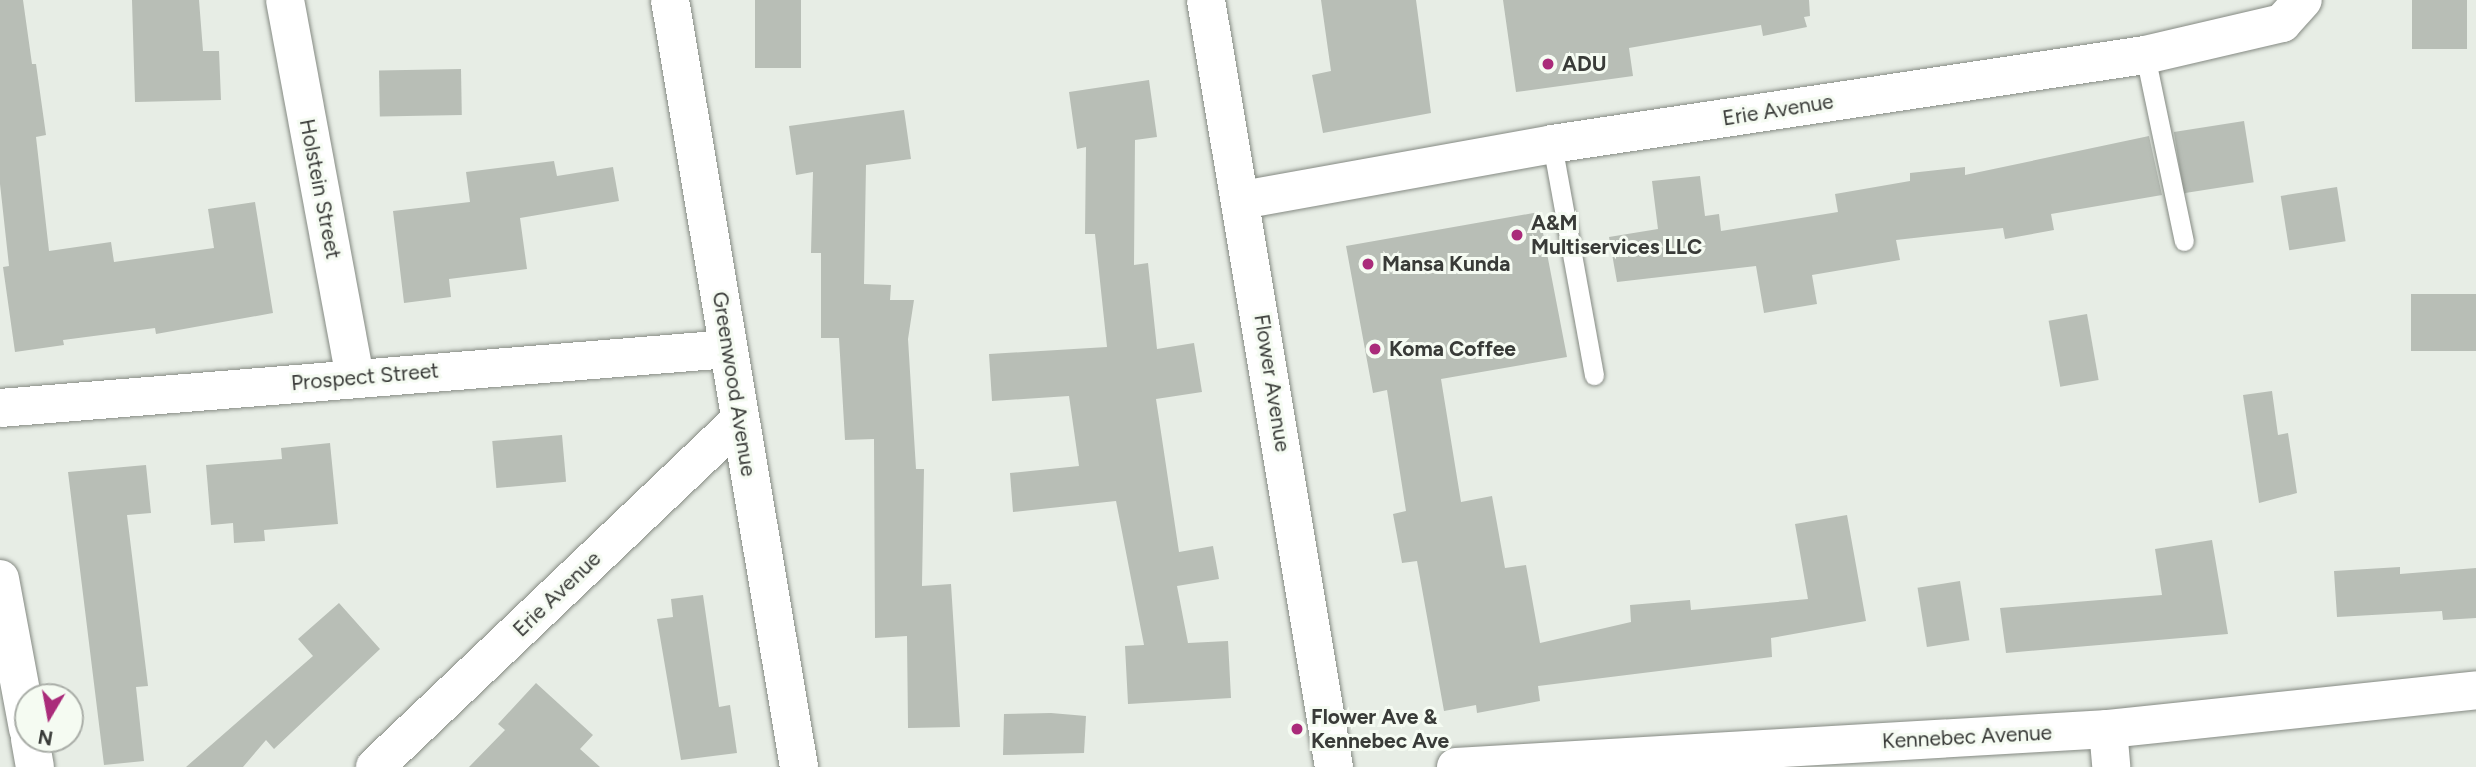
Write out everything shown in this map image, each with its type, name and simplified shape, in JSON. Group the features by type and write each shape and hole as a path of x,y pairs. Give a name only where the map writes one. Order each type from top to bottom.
{"street":[{"name":"Holstein Street","path":"285,0 355,377"},
{"name":"Greenwood Avenue","path":"670,0 799,767"},
{"name":"Flower Avenue","path":"1206,0 1242,200 1334,767"},
{"name":"Erie Avenue","path":"1242,200 1552,144 2145,55 2282,23 2303,0"},
{"name":"Prospect Street","path":"0,408 355,377 729,349"},
{"name":"Erie Avenue","path":"375,767 739,421"},
{"path":"0,579 19,683"},
{"name":"Kennebec Avenue","path":"1456,767 2108,729 2476,690"},
{"path":"2108,729 2111,767"}],"lane":[{"path":"2145,55 2184,241"},
{"path":"1552,144 1594,375"}],"building":[{"path":"0,0 23,0 32,64 36,64 46,135 36,137 49,251 111,242 114,262 214,248 208,209 255,202 273,313 156,334 155,328 63,340 64,345 15,352 3,267 9,266 0,184"},
{"path":"132,0 199,0 203,51 219,51 221,100 135,102"},
{"path":"755,0 801,0 801,68 755,68"},
{"path":"1321,0 1416,0 1431,113 1323,133 1312,75 1331,71"},
{"path":"1503,0 1809,0 1810,16 1804,17 1807,27 1763,36 1761,25 1629,48 1633,76 1516,92"},
{"path":"2412,0 2467,0 2467,49 2412,49"},
{"path":"461,69 462,115 380,116 379,70"},
{"path":"1149,80 1157,137 1135,140 1134,265 1148,263 1157,349 1194,343 1202,392 1156,399 1179,552 1213,546 1219,579 1177,586 1188,643 1228,641 1231,698 1128,704 1125,646 1144,645 1116,501 1013,512 1010,473 1079,466 1069,396 992,401 989,354 1107,347 1095,234 1085,234 1086,147 1077,149 1069,92"},
{"path":"904,110 911,159 866,165 864,284 891,285 890,300 914,300 908,339 916,469 924,469 922,586 951,584 960,727 908,728 907,636 875,638 874,439 845,440 839,338 821,338 821,253 811,253 813,172 796,175 789,126"},
{"path":"2244,121 2254,182 2184,193 2174,132"},
{"path":"2149,136 2162,195 2051,214 2054,230 2005,239 2003,228 1896,240 1900,260 1812,275 1817,304 1764,313 1756,266 1617,282 1609,237 1658,229 1652,181 1700,176 1705,216 1719,214 1721,231 1838,212 1835,194 1910,181 1910,173 1965,167 1965,175"},
{"path":"554,161 557,176 613,167 619,201 520,218 527,269 449,279 451,297 404,303 393,211 470,202 466,172"},
{"path":"2337,187 2346,241 2289,250 2281,196"},
{"path":"1539,212 1567,357 1441,379 1461,502 1492,496 1505,568 1526,565 1540,643 1631,622 1630,605 1690,600 1691,610 1808,599 1795,524 1847,515 1866,621 1771,638 1772,657 1538,686 1540,701 1477,713 1476,705 1444,711 1417,561 1402,563 1393,514 1406,511 1387,390 1373,393 1346,246"},
{"path":"2411,294 2476,294 2476,351 2411,351"},
{"path":"2087,314 2099,380 2060,387 2049,321"},
{"path":"2272,391 2278,435 2288,433 2297,493 2259,503 2243,395"},
{"path":"562,435 566,482 496,488 492,441"},
{"path":"330,443 338,524 264,530 265,541 234,543 233,523 211,525 206,465 282,459 281,448"},
{"path":"146,465 151,513 127,515 148,686 136,687 144,761 104,765 68,472"},
{"path":"2212,540 2228,634 2006,653 2000,608 2162,595 2155,549"},
{"path":"2400,567 2400,574 2476,568 2476,618 2443,620 2442,611 2337,617 2334,571"},
{"path":"1960,581 1969,640 1927,647 1918,588"},
{"path":"703,595 719,707 730,705 737,753 681,760 657,619 673,617 671,599"},
{"path":"339,603 380,649 274,749 266,740 243,767 186,767 313,656 298,639"},
{"path":"536,683 593,735 580,749 600,767 469,767 505,730 498,724"},
{"path":"1051,713 1086,716 1084,753 1003,755 1004,714"}],"place":[{"name":"ADU","path":"1548,64"},
{"name":"A&M Multiservices LLC","path":"1517,235"},
{"name":"Mansa Kunda","path":"1368,264"},
{"name":"Koma Coffee","path":"1375,349"},
{"name":"Flower Ave & Kennebec Ave","path":"1297,729"}]}
